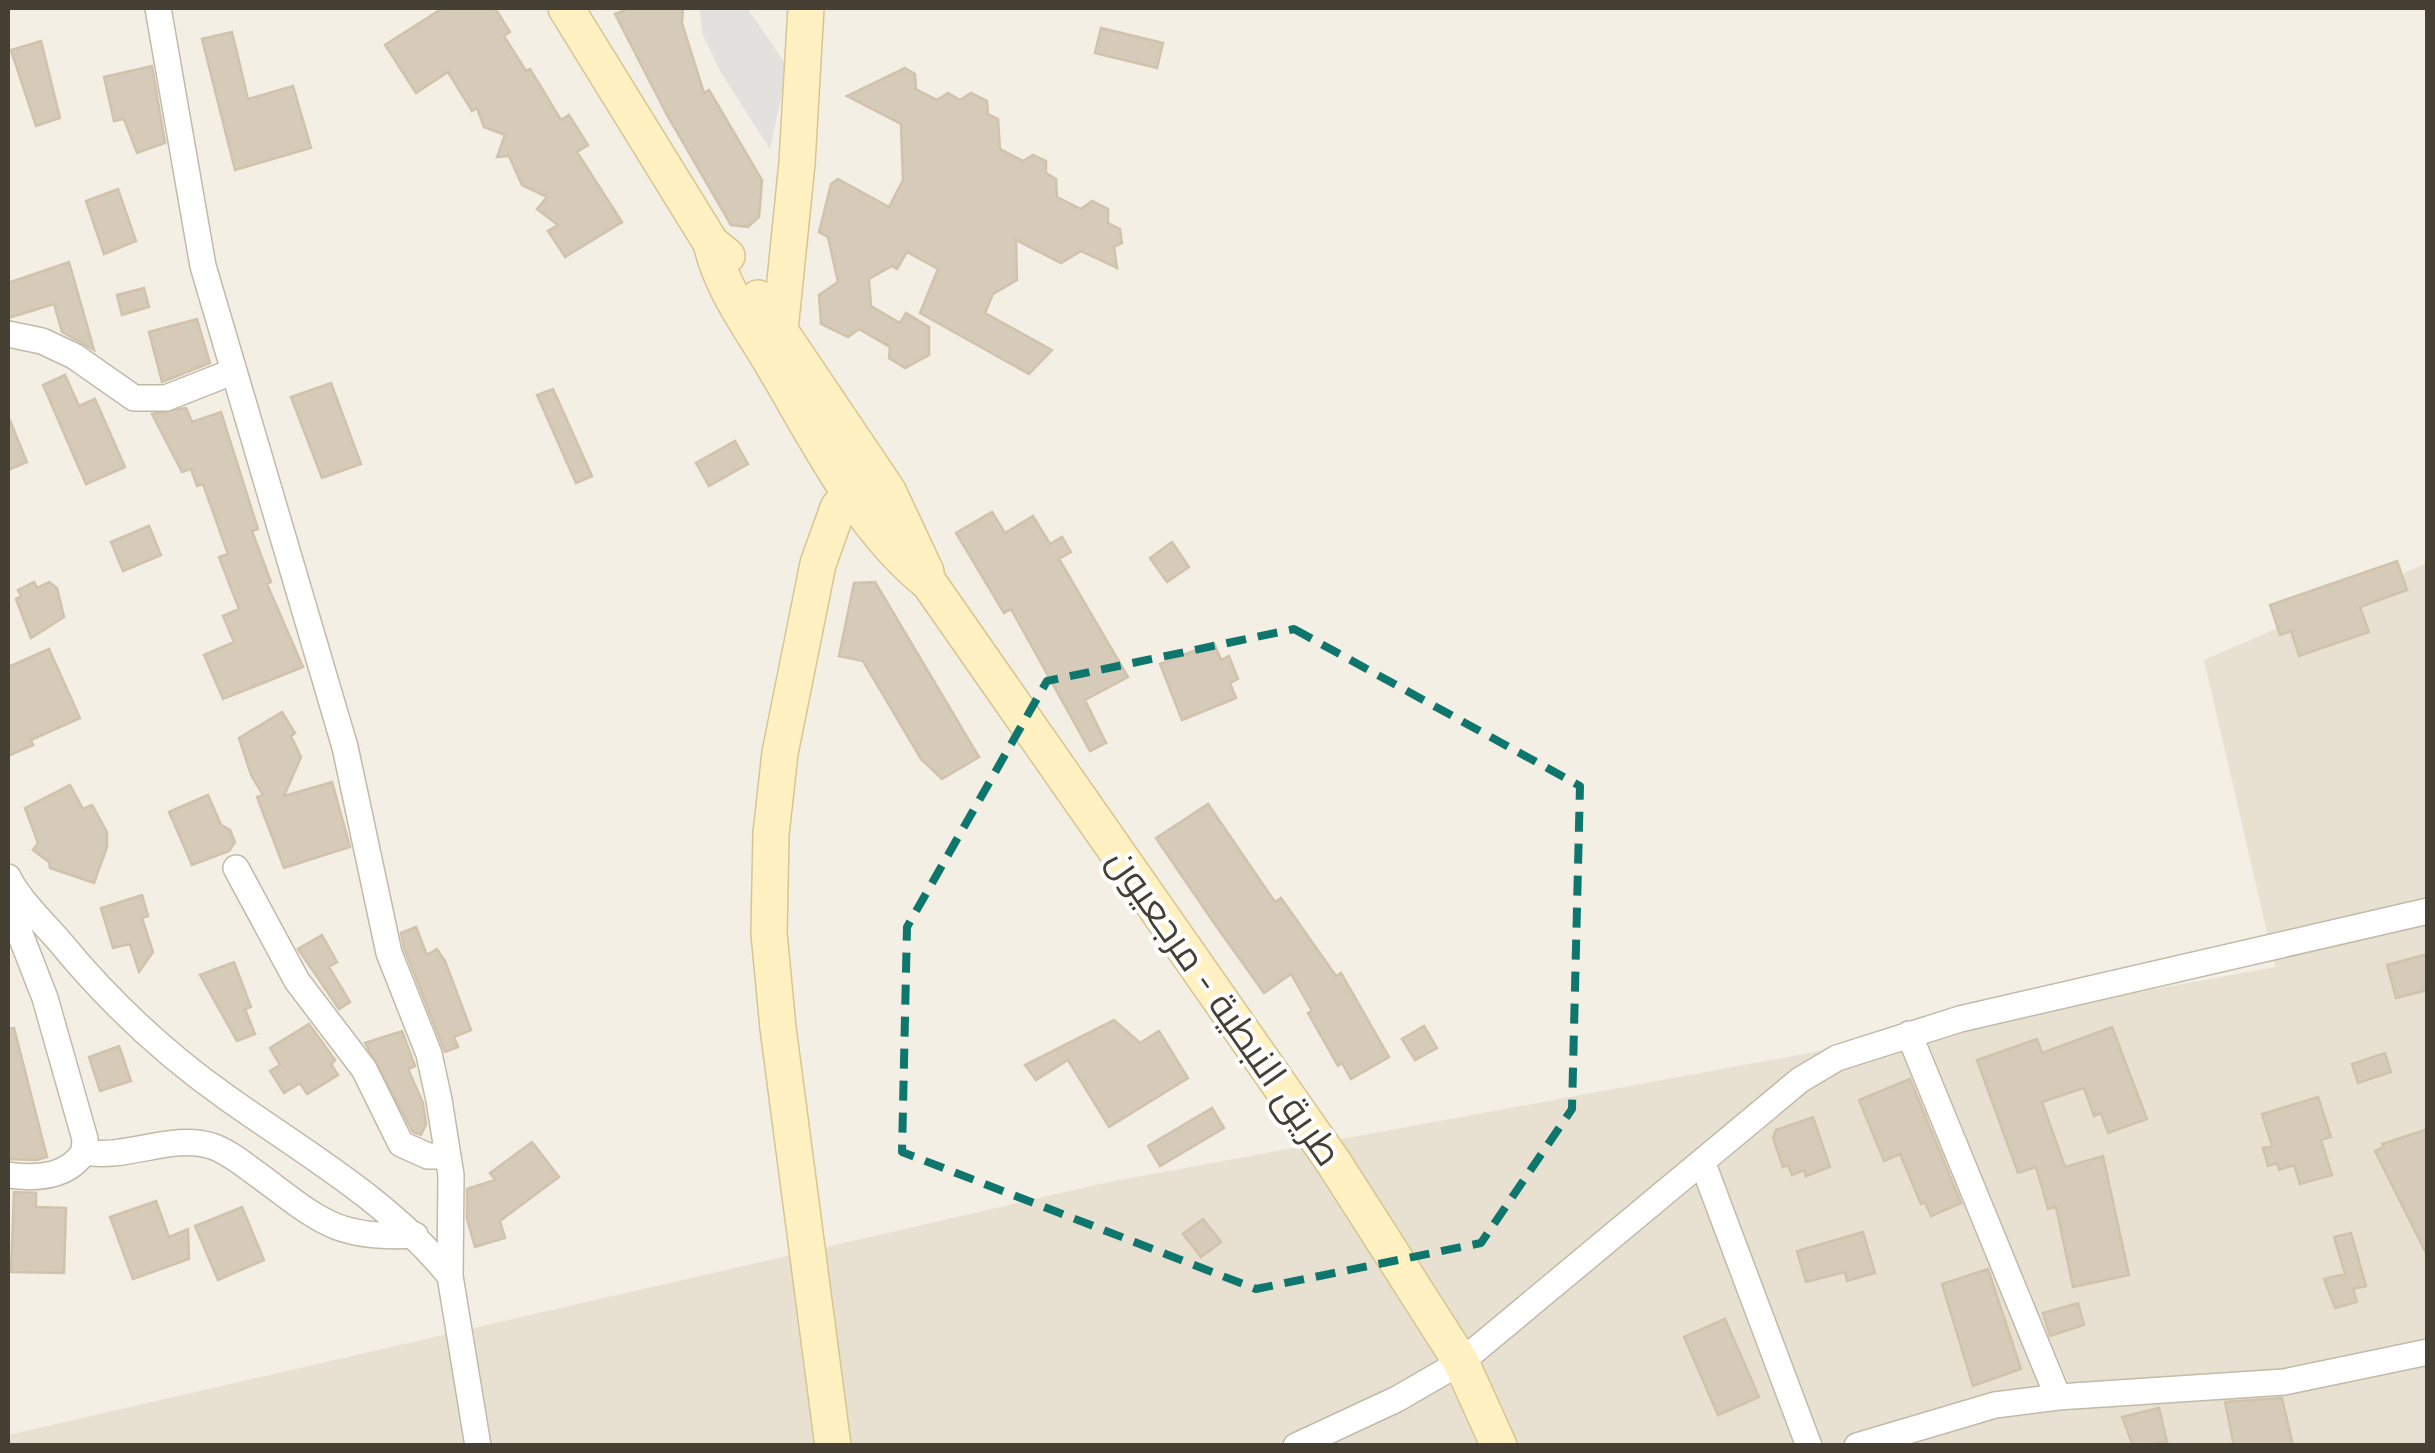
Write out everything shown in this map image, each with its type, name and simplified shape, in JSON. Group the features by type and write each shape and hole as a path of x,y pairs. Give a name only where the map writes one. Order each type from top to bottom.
{"main road":[{"name":"طريق النبطية - مرجعيون","path":"566,8 711,243 716,267 784,358 860,476 906,565 929,583 1334,1162 1461,1362 1499,1446"},
{"path":"784,358 803,278 803,188 797,163 806,8"},
{"path":"833,1446 769,933 771,834 780,753 818,564 828,528 860,476"}],"street":[{"path":"158,8 203,266 345,748 389,953 429,1054 452,1175 450,1276 478,1446"},
{"path":"8,334 42,341 74,356 134,398 166,398 232,372"},
{"path":"236,868 296,981 364,1069 401,1144 428,1156 448,1156"},
{"path":"10,883 143,1028 222,1094 380,1205 415,1236 450,1276"},
{"path":"10,883 15,921 84,1130 84,1152"},
{"path":"1296,1446 1397,1399 1461,1362 1800,1080 1837,1058 1960,1019 2428,912"},
{"path":"1910,1034 2058,1397"},
{"path":"8,1175 45,1176 64,1171 84,1152 127,1154 173,1143 205,1144 231,1155 306,1212 341,1231 384,1237 415,1236"},
{"path":"1703,1164 1808,1446"},
{"path":"1857,1446 1995,1405 2284,1382 2428,1352"}],"highlighted area":[{"path":"1294,629 1580,786 1572,1109 1481,1243 1256,1289 902,1152 907,927 1047,681"}],"shaded area":[{"path":"699,8 747,8 788,67 770,149 720,71 703,35"},
{"path":"2427,563 2427,1445 8,1446 8,1435 1109,1182 2275,967 2204,660"}],"building":[{"path":"443,8 495,8 510,32 504,36 526,71 530,69 561,120 569,115 588,145 577,152 622,222 565,257 548,231 558,225 537,209 547,197 522,185 509,156 497,157 505,135 484,127 477,108 472,111 448,72 416,93 385,45"},
{"path":"630,8 683,8 682,23 704,93 709,90 762,180 759,217 748,227 731,225 667,115 615,14"},
{"path":"1101,28 1163,43 1157,68 1095,53"},
{"path":"232,32 248,99 293,86 311,148 235,170 202,39"},
{"path":"41,41 60,118 36,126 11,50"},
{"path":"152,66 165,143 137,153 124,119 114,121 104,77"},
{"path":"905,68 915,74 916,89 937,100 948,93 960,100 971,93 987,101 988,114 998,119 1000,149 1023,161 1033,155 1046,161 1046,173 1056,179 1057,197 1081,209 1092,201 1108,209 1108,223 1120,229 1122,243 1114,247 1117,268 1081,251 1061,263 1016,240 1017,280 993,294 985,313 1052,350 1029,374 920,313 938,269 907,252 897,269 892,266 869,279 871,306 900,323 906,313 929,327 929,355 905,368 889,358 890,347 859,329 848,337 821,324 819,295 838,282 828,237 819,232 831,184 838,179 889,207 903,180 901,124 847,96"},
{"path":"118,189 136,241 104,254 86,201"},
{"path":"69,262 94,350 62,332 54,304 8,318 8,283"},
{"path":"144,288 149,307 122,315 117,295"},
{"path":"197,319 210,363 162,382 149,332"},
{"path":"65,375 79,406 95,399 125,467 86,484 43,385"},
{"path":"331,383 361,464 322,478 291,397"},
{"path":"553,389 592,476 576,483 537,395"},
{"path":"186,408 192,422 221,412 258,529 252,531 271,582 267,584 303,667 223,699 204,655 234,642 223,616 239,609 219,557 228,554 203,484 197,486 191,469 182,472 152,414"},
{"path":"8,416 27,462 8,470"},
{"path":"735,441 748,464 709,486 696,463"},
{"path":"992,512 1005,533 1033,516 1050,544 1062,537 1071,552 1059,559 1128,677 1085,700 1106,743 1090,751 1011,609 1004,613 956,533"},
{"path":"149,526 161,555 123,571 111,542"},
{"path":"1172,542 1189,567 1167,582 1150,558"},
{"path":"2397,561 2407,590 2360,607 2369,632 2299,656 2291,631 2280,635 2270,605"},
{"path":"34,582 37,588 49,582 57,588 64,617 31,638 16,599 21,596 18,590"},
{"path":"875,582 979,757 942,779 921,759 863,661 839,656 854,583"},
{"path":"1214,643 1221,660 1229,656 1238,679 1230,683 1236,698 1182,720 1160,664"},
{"path":"49,649 80,718 31,740 33,745 8,756 8,667"},
{"path":"282,712 295,733 291,736 301,757 284,796 332,782 350,847 284,868 257,797 263,795 251,775 239,738"},
{"path":"70,785 83,809 92,805 107,832 107,847 94,883 50,868 49,862 33,850 38,843 25,808"},
{"path":"208,795 221,825 230,830 235,842 229,851 192,865 169,812"},
{"path":"1208,804 1275,902 1281,898 1336,976 1341,973 1389,1057 1351,1079 1342,1063 1338,1066 1291,974 1264,993 1156,838"},
{"path":"142,895 148,916 142,918 153,952 139,972 130,944 113,948 101,908"},
{"path":"416,927 427,955 437,949 445,961 471,1030 454,1037 458,1047 445,1052 404,948 401,933"},
{"path":"322,935 337,962 329,967 350,1002 339,1009 298,949"},
{"path":"2428,954 2428,990 2396,998 2387,965"},
{"path":"234,962 251,1007 245,1009 255,1034 237,1041 200,975"},
{"path":"1114,1020 1140,1043 1159,1031 1188,1078 1109,1127 1068,1060 1036,1080 1025,1065"},
{"path":"309,1024 335,1060 331,1064 338,1075 307,1094 300,1083 284,1093 270,1071 280,1065 270,1048"},
{"path":"1424,1026 1437,1048 1415,1060 1402,1039"},
{"path":"2112,1027 2147,1119 2108,1133 2101,1113 2094,1116 2084,1088 2042,1102 2065,1167 2103,1156 2129,1275 2073,1287 2056,1207 2048,1209 2036,1167 2018,1173 1977,1060 2037,1039 2042,1053"},
{"path":"14,1028 47,1157 37,1160 8,1159 8,1029"},
{"path":"402,1031 415,1066 408,1069 423,1103 426,1124 421,1135 413,1132 365,1043"},
{"path":"119,1046 131,1081 100,1091 89,1057"},
{"path":"2385,1053 2391,1072 2358,1083 2352,1064"},
{"path":"1910,1079 1961,1203 1931,1216 1925,1202 1921,1204 1900,1154 1884,1161 1859,1100"},
{"path":"2318,1097 2331,1137 2321,1140 2332,1175 2300,1184 2294,1165 2279,1170 2277,1163 2268,1166 2263,1148 2272,1146 2262,1114"},
{"path":"1212,1108 1224,1128 1160,1166 1148,1146"},
{"path":"1813,1117 1830,1167 1806,1176 1804,1170 1792,1175 1788,1165 1783,1167 1773,1138 1776,1130"},
{"path":"2428,1129 2428,1257 2375,1151 2382,1144"},
{"path":"532,1142 559,1177 500,1221 505,1238 475,1247 467,1219 467,1189 495,1180 490,1173"},
{"path":"14,1192 36,1193 36,1207 66,1208 64,1273 11,1272"},
{"path":"156,1201 169,1237 188,1229 189,1259 133,1279 110,1217"},
{"path":"242,1207 264,1260 218,1280 195,1226"},
{"path":"1203,1219 1221,1242 1201,1257 1183,1234"},
{"path":"1863,1232 1875,1273 1847,1281 1845,1272 1806,1282 1797,1251"},
{"path":"2351,1233 2366,1286 2353,1289 2357,1302 2335,1308 2324,1279 2345,1274 2334,1237"},
{"path":"1988,1269 2021,1369 1973,1386 1942,1284"},
{"path":"2078,1303 2084,1325 2050,1336 2043,1313"},
{"path":"1725,1319 1759,1397 1718,1415 1684,1337"},
{"path":"2282,1398 2293,1446 2234,1446 2225,1402"},
{"path":"2159,1408 2167,1442 2133,1446 2122,1417"}]}
